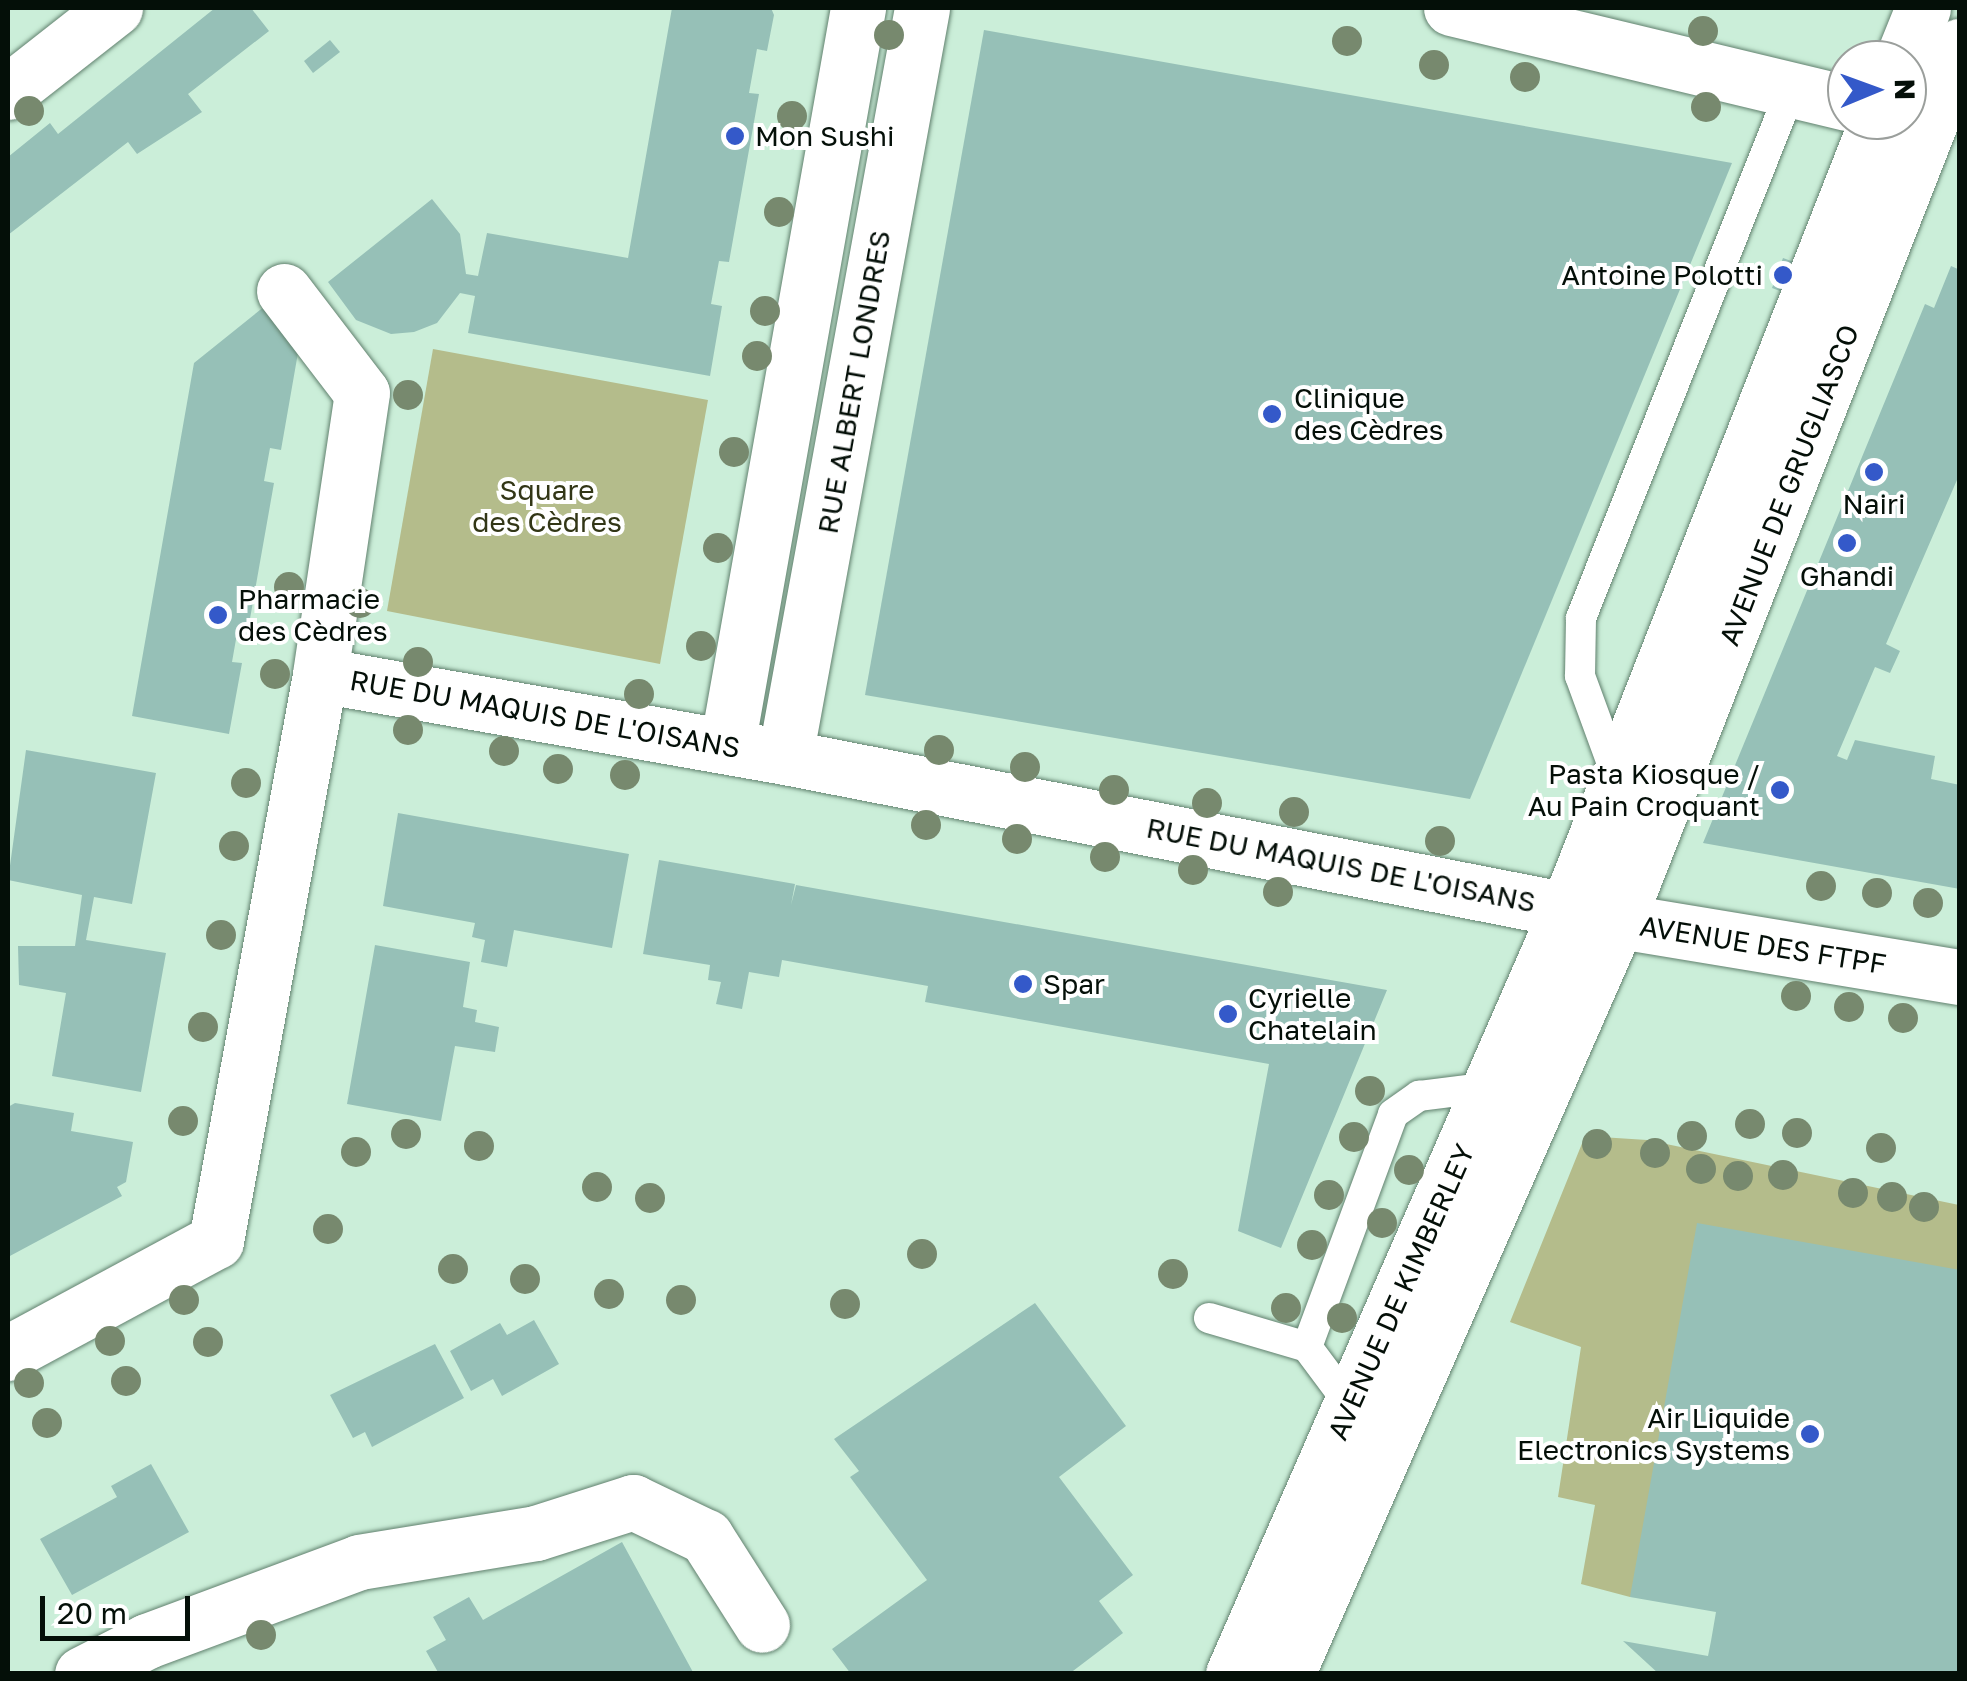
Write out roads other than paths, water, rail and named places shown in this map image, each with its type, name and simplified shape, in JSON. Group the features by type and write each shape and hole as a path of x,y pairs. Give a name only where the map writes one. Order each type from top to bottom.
{"street":[{"path":"8,92 115,8"},
{"path":"727,746 858,8"},
{"name":"RUE ALBERT LONDRES","path":"785,757 922,8"},
{"path":"1451,8 1827,99"},
{"path":"1910,40 1923,8"},
{"name":"AVENUE DE GRUGLIASCO","path":"1592,916 1933,120 1960,46"},
{"name":"AVENUE DE GRUGLIASCO","path":"1592,916 1618,780 1869,140"},
{"path":"284,292 362,392 320,675"},
{"name":"RUE DU MAQUIS DE L'OISANS","path":"8,1353 216,1241 320,675 727,746 1592,916"},
{"name":"AVENUE DES FTPF","path":"1592,916 1960,977"},
{"name":"AVENUE DE KIMBERLEY","path":"1233,1674 1490,1088 1592,916"},
{"name":"AVENUE DE KIMBERLEY","path":"1287,1674 1592,916"},
{"path":"1210,1674 1300,1451 1398,1300"},
{"path":"82,1674 147,1641 360,1562 536,1532 633,1502 706,1537 762,1624"}],"lane":[{"path":"1618,780 1580,676 1580,618 1790,92"},
{"path":"1307,1347 1393,1114 1419,1096 1490,1088"},
{"path":"1209,1318 1307,1347 1340,1390"}],"place":[{"name":"Mon Sushi","path":"735,136"},
{"name":"Antoine Polotti","path":"1783,275"},
{"name":"Clinique des Cèdres","path":"1272,414"},
{"name":"Nairi","path":"1874,472"},
{"name":"Ghandi","path":"1847,543"},
{"name":"Pharmacie des Cèdres","path":"218,615"},
{"name":"Pasta Kiosque / Au Pain Croquant","path":"1780,790"},
{"name":"Spar","path":"1023,984"},
{"name":"Cyrielle Chatelain","path":"1228,1014"},
{"name":"Air Liquide Electronics Systems","path":"1810,1434"}],"park label":[{"name":"Square des Cèdres","path":"547,506"}]}
